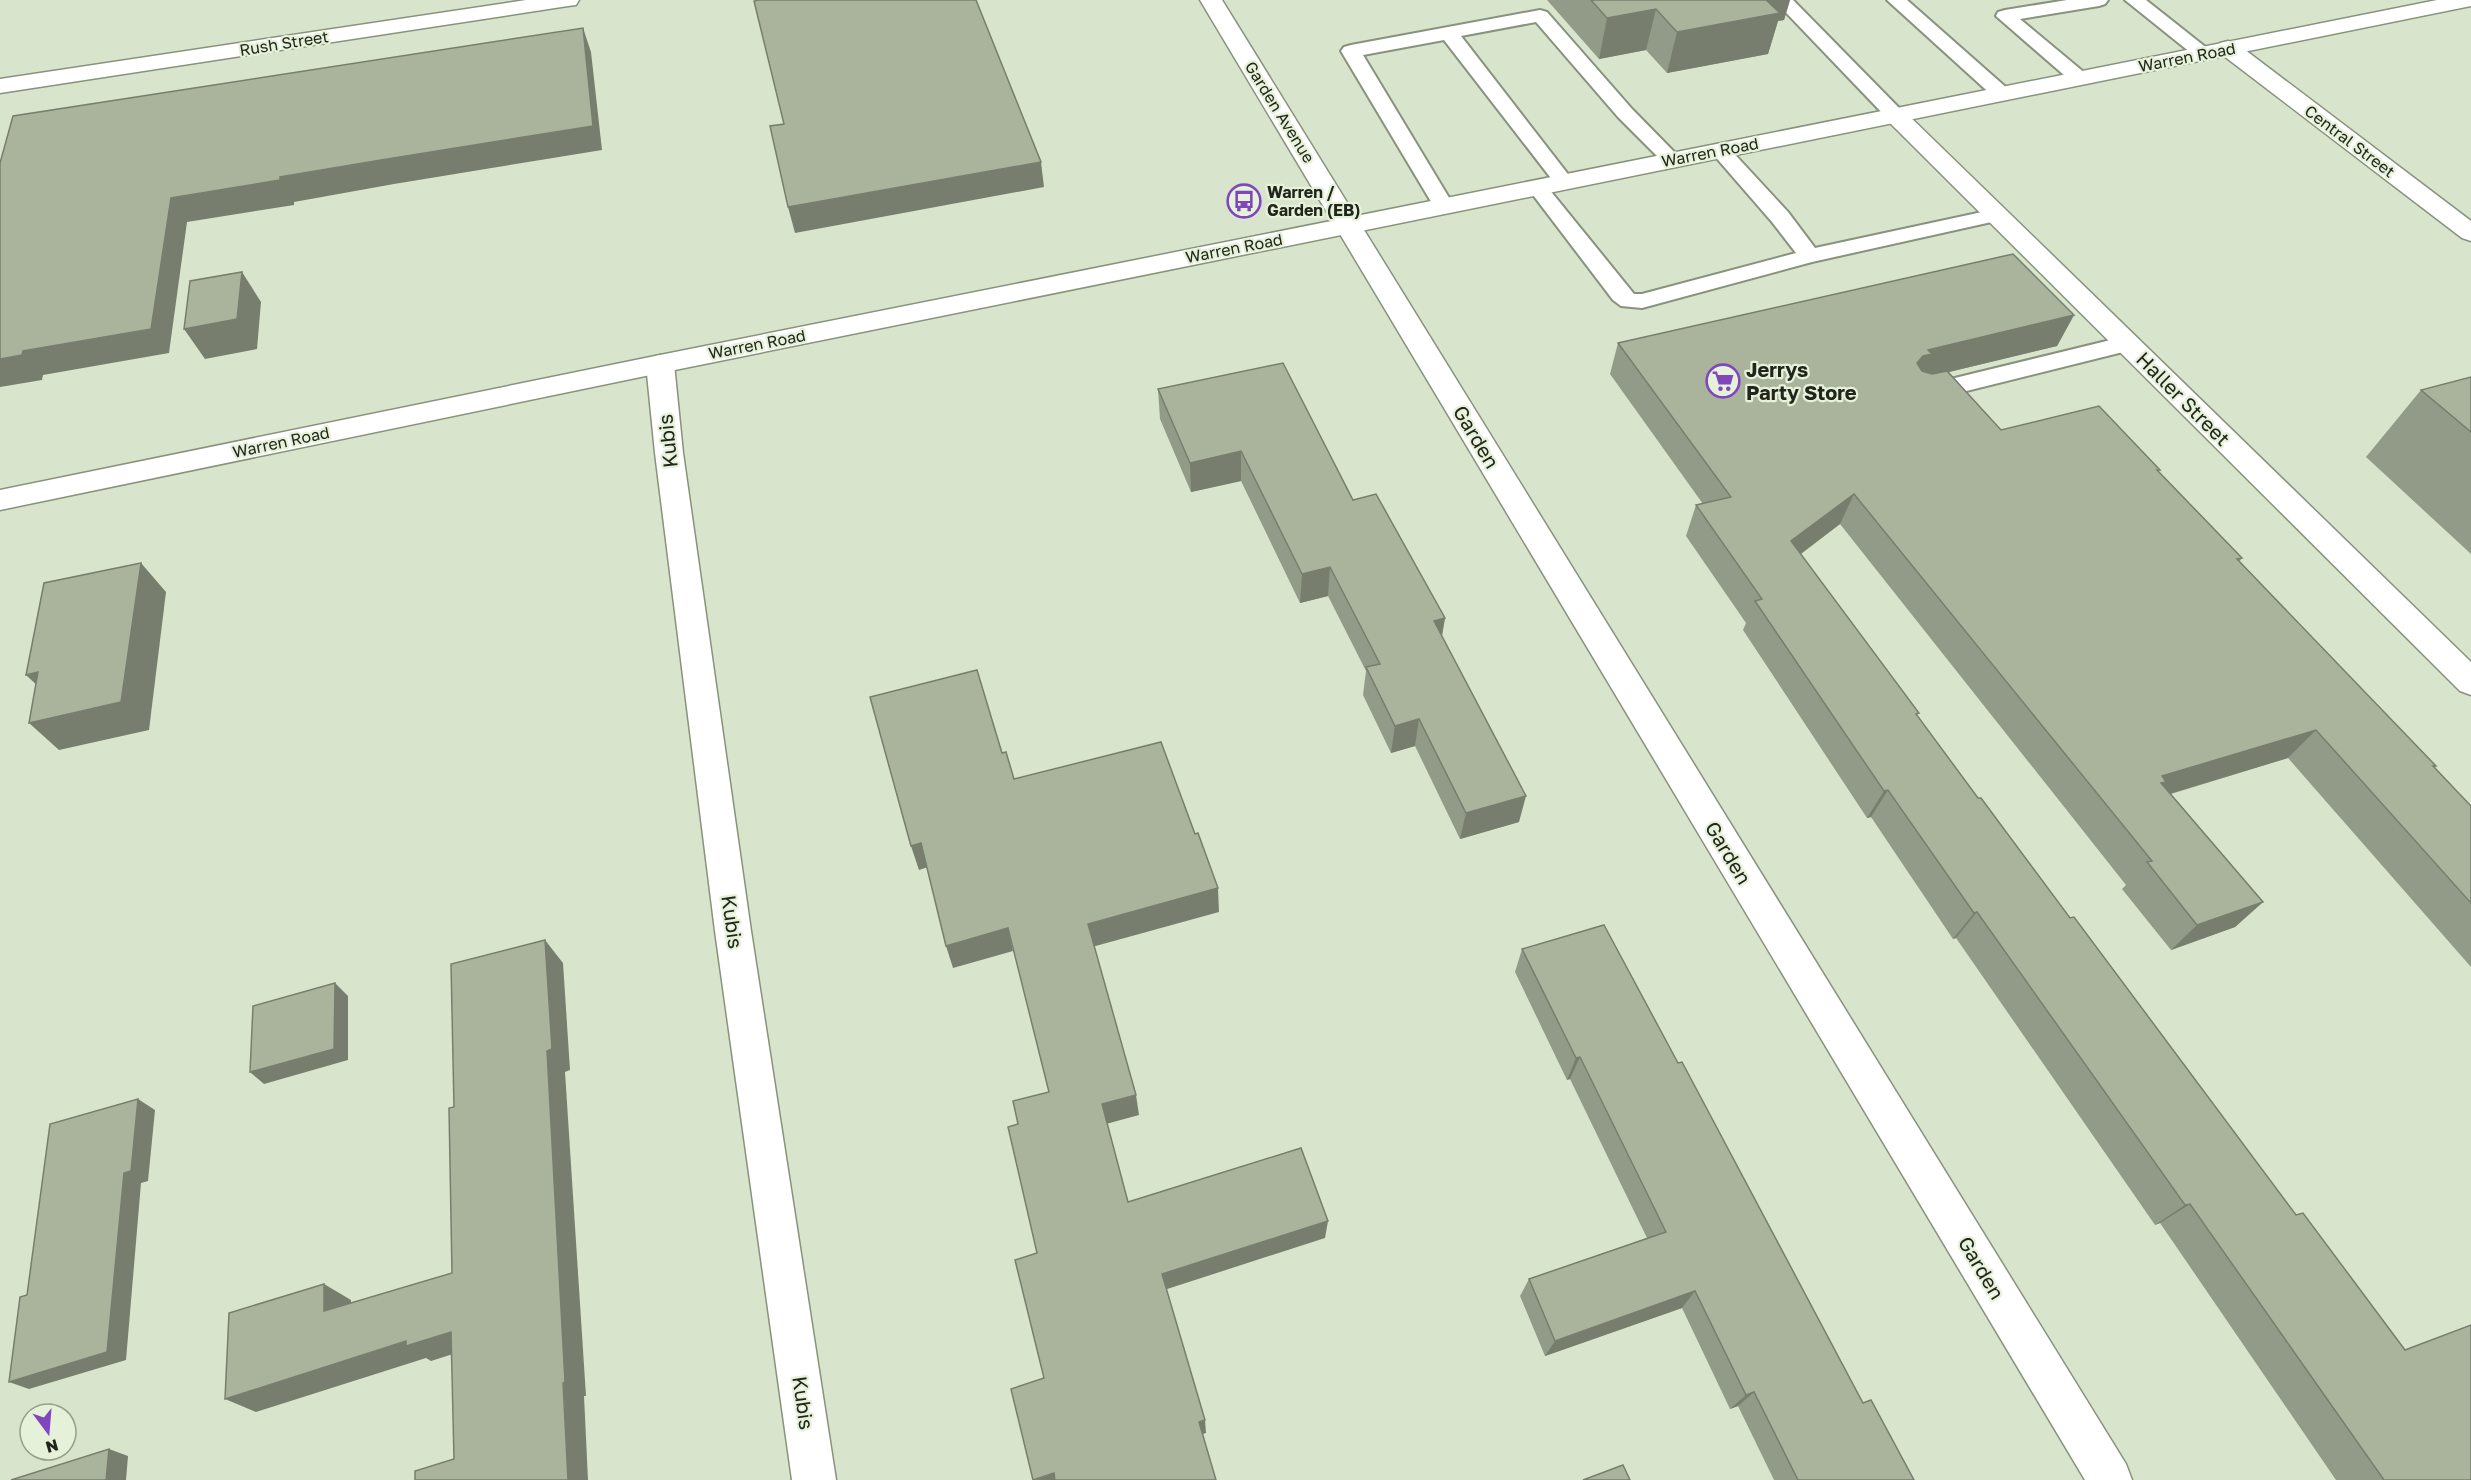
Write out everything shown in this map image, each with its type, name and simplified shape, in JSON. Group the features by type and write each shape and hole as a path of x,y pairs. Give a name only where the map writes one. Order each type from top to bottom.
{"street":[{"name":"Rush Street","path":"0,86 568,0"},
{"name":"Garden Avenue","path":"1211,0 1347,225"},
{"name":"Warren Road","path":"0,500 660,364 2203,54 2437,3 2469,0"},
{"name":"Central Street","path":"2228,48 2471,233"},
{"name":"Haller Street","path":"1895,115 2471,682"},
{"name":"Garden","path":"1347,225 2110,1480"},
{"name":"Kubis","path":"660,364 669,453 732,919 814,1480"}],"lane":[{"path":"1783,0 1895,115"},
{"path":"1896,0 2002,94"},
{"path":"2079,78 2005,16 2098,0"},
{"path":"2134,0 2203,54"},
{"path":"1443,206 1351,51 1540,16 1625,113 1672,160"},
{"path":"1449,33 1564,182"},
{"path":"1720,150 1780,217 1810,256"},
{"path":"1537,187 1621,295 1629,301 1642,301 1810,256 1996,215"},
{"path":"1917,395 2127,344"}],"building":[{"path":"976,0 1041,162 788,207 770,126 784,124 754,1"},
{"path":"1591,0 1766,0 1780,13 1677,32 1656,9 1607,18"},
{"path":"583,28 593,126 280,177 280,180 171,198 151,329 23,351 22,355 0,359 0,163 13,116"},
{"path":"2013,254 2074,315 1928,350 1932,354 1923,356 1917,363 1922,371 1932,374 1947,371 2001,430 2099,406 2242,558 2237,559 2436,766 2433,766 2471,806 2471,903 2316,730 2162,776 2166,782 2161,783 2263,902 2197,925 2147,862 2152,861 1854,494 1791,541 1919,713 1916,714 1978,798 1981,798 2070,918 2074,917 2296,1215 2303,1213 2405,1350 2471,1325 2471,1480 2384,1480 2190,1204 2185,1205 1977,912 1974,913 1888,790 1884,791 1755,601 1762,599 1696,505 1731,497 1618,343"},
{"path":"242,272 237,319 184,329 190,281"},
{"path":"1283,363 1353,500 1376,494 1445,618 1434,621 1526,796 1466,813 1419,719 1395,726 1366,667 1380,664 1330,567 1302,574 1241,451 1190,463 1158,389"},
{"path":"2471,377 2471,432 2421,390"},
{"path":"141,563 121,702 29,723 38,672 26,675 44,583"},
{"path":"977,670 1002,753 1006,752 1014,779 1161,742 1218,888 1088,924 1136,1095 1102,1104 1128,1202 1301,1148 1328,1221 1162,1274 1205,1420 1199,1422 1216,1480 1055,1480 1054,1473 1033,1480 1011,1389 1044,1378 1015,1260 1037,1253 1008,1127 1018,1124 1013,1101 1049,1092 1008,928 946,946 921,843 911,846 870,697"},
{"path":"1604,925 1678,1063 1682,1062 1863,1403 1871,1400 1914,1480 1798,1480 1754,1392 1746,1395 1695,1291 1555,1341 1529,1279 1666,1232 1580,1057 1576,1058 1522,949"},
{"path":"545,940 552,1049 547,1051 568,1480 415,1480 415,1471 454,1459 451,1332 406,1346 406,1341 225,1399 229,1313 324,1284 324,1311 452,1273 449,1108 454,1107 451,964"},
{"path":"335,983 334,1049 250,1072 253,1006"},
{"path":"138,1099 131,1171 124,1173 107,1352 9,1382 20,1297 27,1295 50,1124"},
{"path":"109,1449 106,1480 11,1480 68,1462 78,1462 78,1459"},
{"path":"1623,1465 1630,1480 1583,1480"}],"place":[{"name":"Warren / Garden (EB)","path":"1244,201"},
{"name":"Jerrys Party Store","path":"1723,381"}]}
